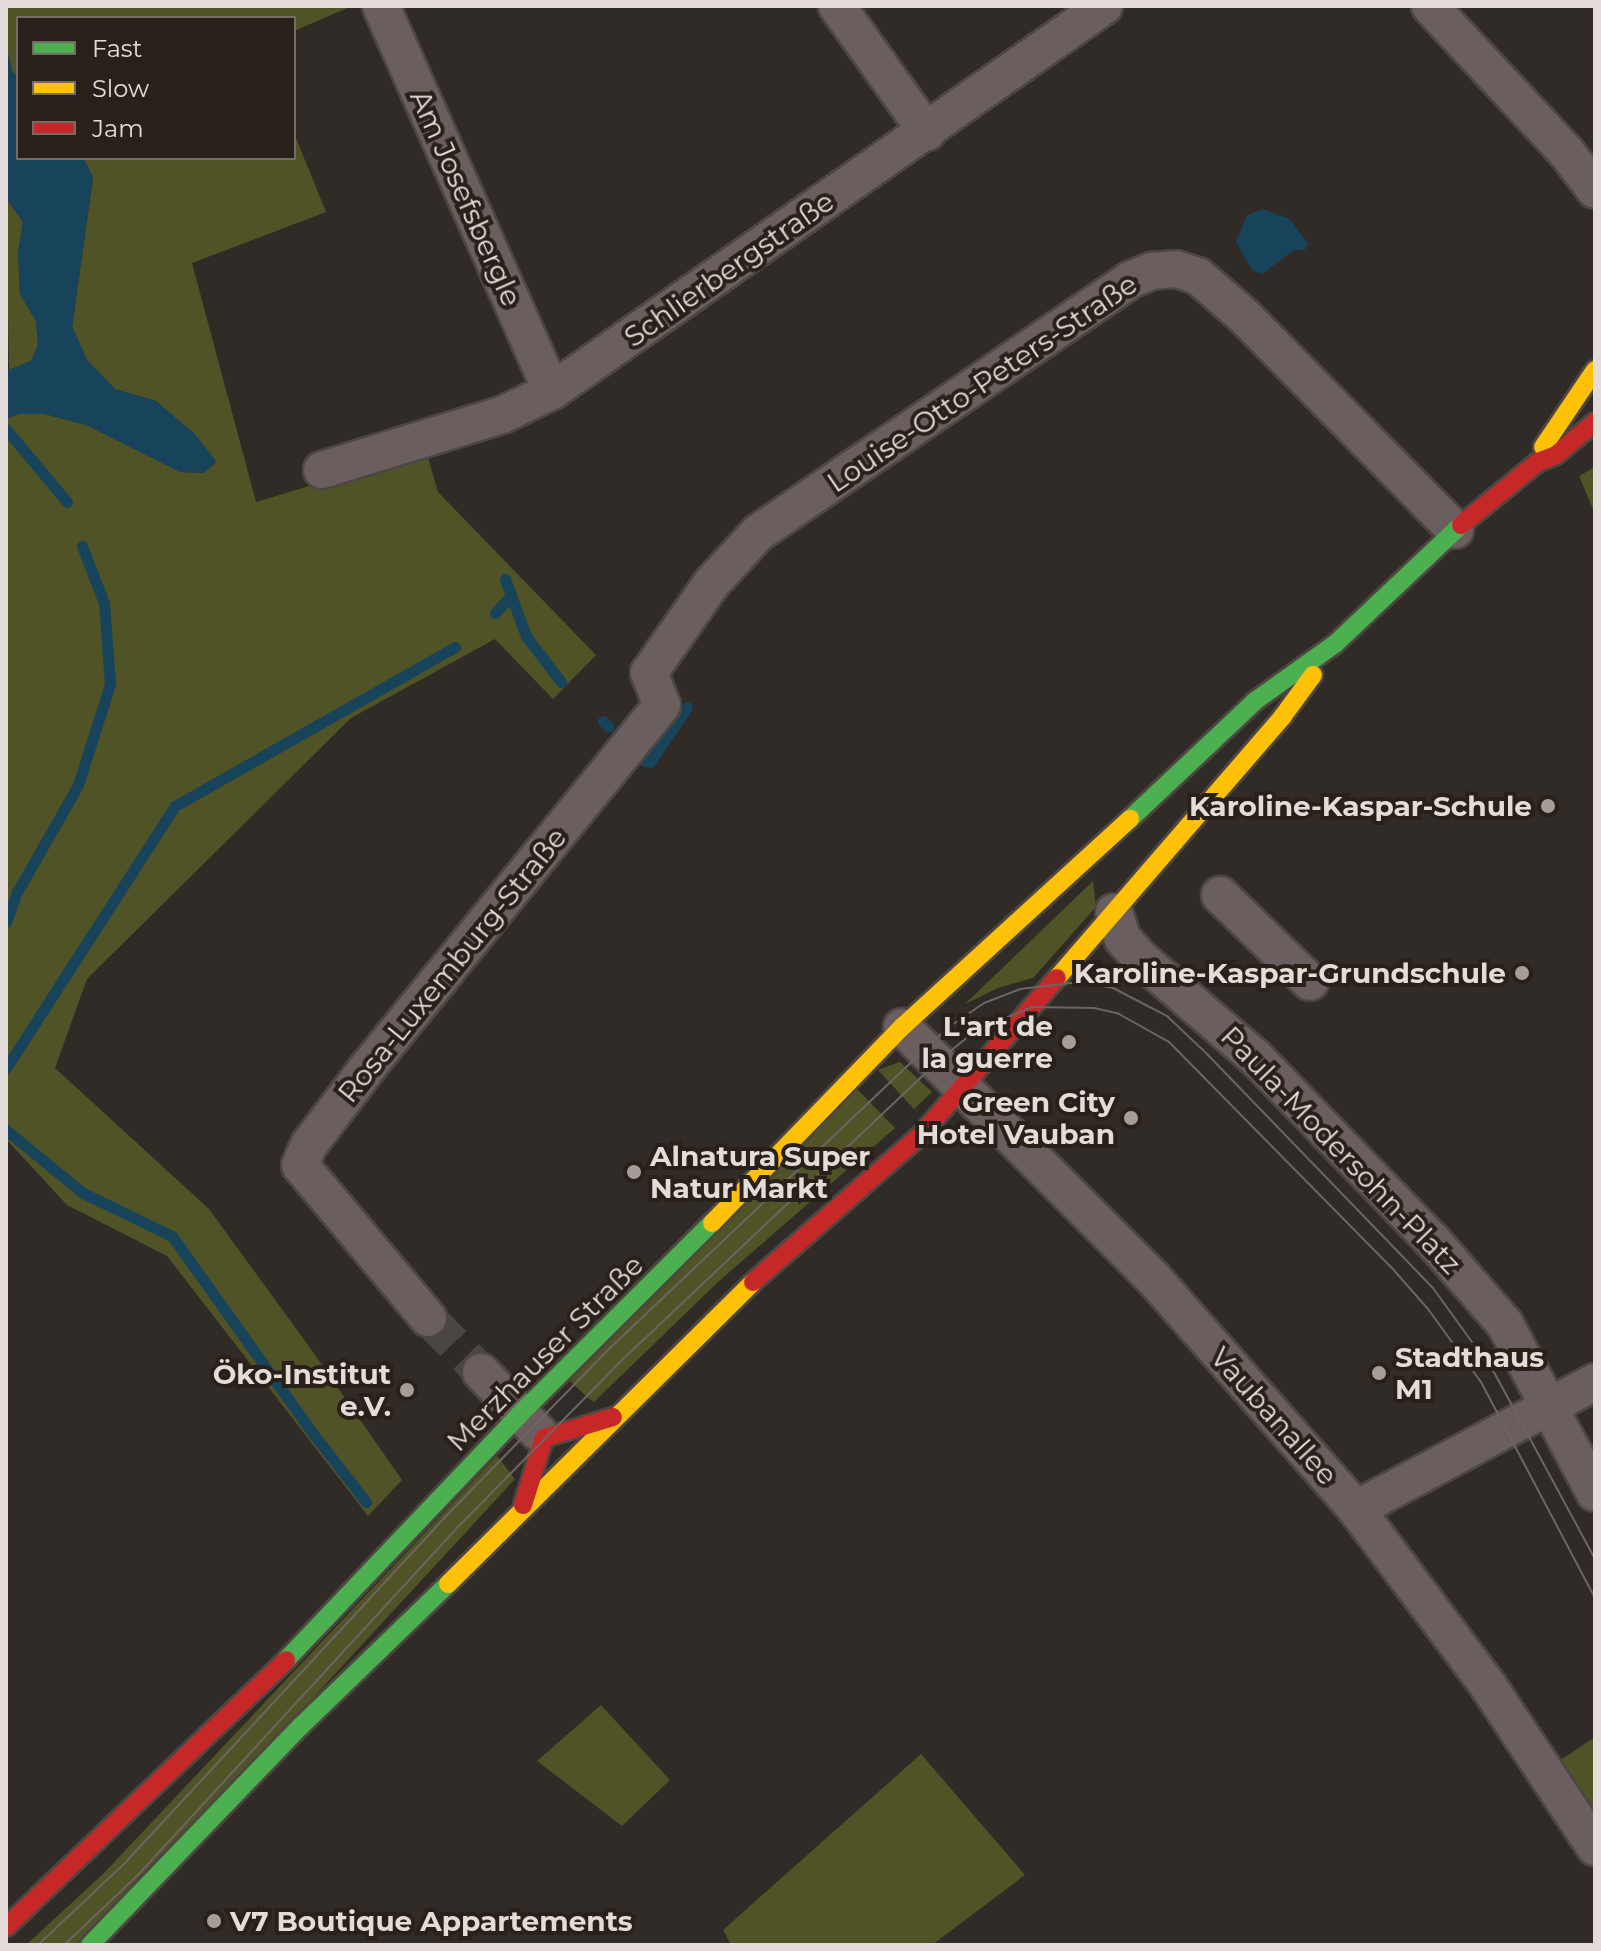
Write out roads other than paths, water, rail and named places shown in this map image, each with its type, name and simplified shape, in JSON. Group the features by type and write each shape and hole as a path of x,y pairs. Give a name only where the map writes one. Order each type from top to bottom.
{"main road":[{"path":"1546,453 1595,370"},
{"path":"1546,453 1595,422"},
{"name":"Merzhauser Straße","path":"6,1927 532,1426 669,1270 790,1139 902,1027 1255,701 1335,644 1455,530 1546,453"},
{"name":"Merzhauser Straße","path":"90,1945 301,1726 520,1515 755,1280 920,1136 963,1088 1113,898 1283,716 1335,644"},
{"name":"Merzhauser Straße","path":"1114,858 1125,823"},
{"path":"520,1515 532,1426 617,1415"}],"street":[{"name":"Am Josefsbergle","path":"381,6 552,391"},
{"path":"837,6 927,132"},
{"name":"Schlierbergstraße","path":"322,470 502,415 552,391 1104,6"},
{"path":"1430,6 1581,163 1595,190"},
{"name":"Louise-Otto-Peters-Straße","path":"611,769 662,705 649,673 711,584 750,540 1132,279 1152,271 1176,269 1198,276 1308,379 1455,530"},
{"name":"Rosa-Luxemburg-Straße","path":"428,1318 300,1165 309,1145 368,1067 611,769"},
{"path":"1220,895 1310,982"},
{"name":"Paula-Modersohn-Platz","path":"1113,898 1123,939 1141,959 1256,1058 1465,1276 1505,1324 1595,1493"},
{"name":"Vaubanallee","path":"902,1027 1154,1279 1356,1509 1489,1687 1595,1847"},
{"path":"481,1372 532,1426"},
{"path":"1356,1509 1595,1382"}],"water":[{"path":"6,45 12,71 16,75 16,160 84,160 93,177 72,327 87,360 115,389 156,401 195,434 216,461 204,473 180,472 86,425 45,414 19,414 6,419 6,368 9,370 31,361 38,345 36,321 20,294 18,253 23,222 6,198"},
{"path":"1262,209 1290,219 1308,244 1305,250 1294,250 1262,274 1252,270 1236,242 1247,215"}],"waterway":[{"path":"6,429 67,502"},
{"path":"6,922 17,892 78,785 110,684 104,603 82,546"},
{"path":"505,579 526,636 561,682"},
{"path":"495,613 511,595"},
{"path":"6,1068 175,806 455,647"},
{"path":"645,761 650,762 687,707"},
{"path":"603,721 609,727"},
{"path":"6,1130 83,1193 172,1236 308,1427 366,1502"}],"tunnel":[{"path":"428,1318 481,1372"}],"tram line":[{"path":"38,1945 124,1864 449,1513 608,1350 946,1029 984,1003 1020,989 1080,982 1113,988 1167,1016 1207,1054 1433,1288 1495,1374 1595,1559"},
{"path":"64,1945 137,1876 462,1523 620,1362 937,1062 975,1031 1032,1007 1094,1008 1119,1014 1169,1042 1391,1267 1428,1309 1481,1382 1595,1598"}],"place":[{"name":"Karoline-Kaspar-Schule","path":"1548,806"},
{"name":"Karoline-Kaspar-Grundschule","path":"1522,973"},
{"name":"L'art de la guerre","path":"1069,1042"},
{"name":"Green City Hotel Vauban","path":"1131,1118"},
{"name":"Alnatura Super Natur Markt","path":"634,1172"},
{"name":"Stadthaus M1","path":"1379,1373"},
{"name":"Öko-Institut e.V.","path":"407,1390"},
{"name":"V7 Boutique Appartements","path":"214,1921"}]}
